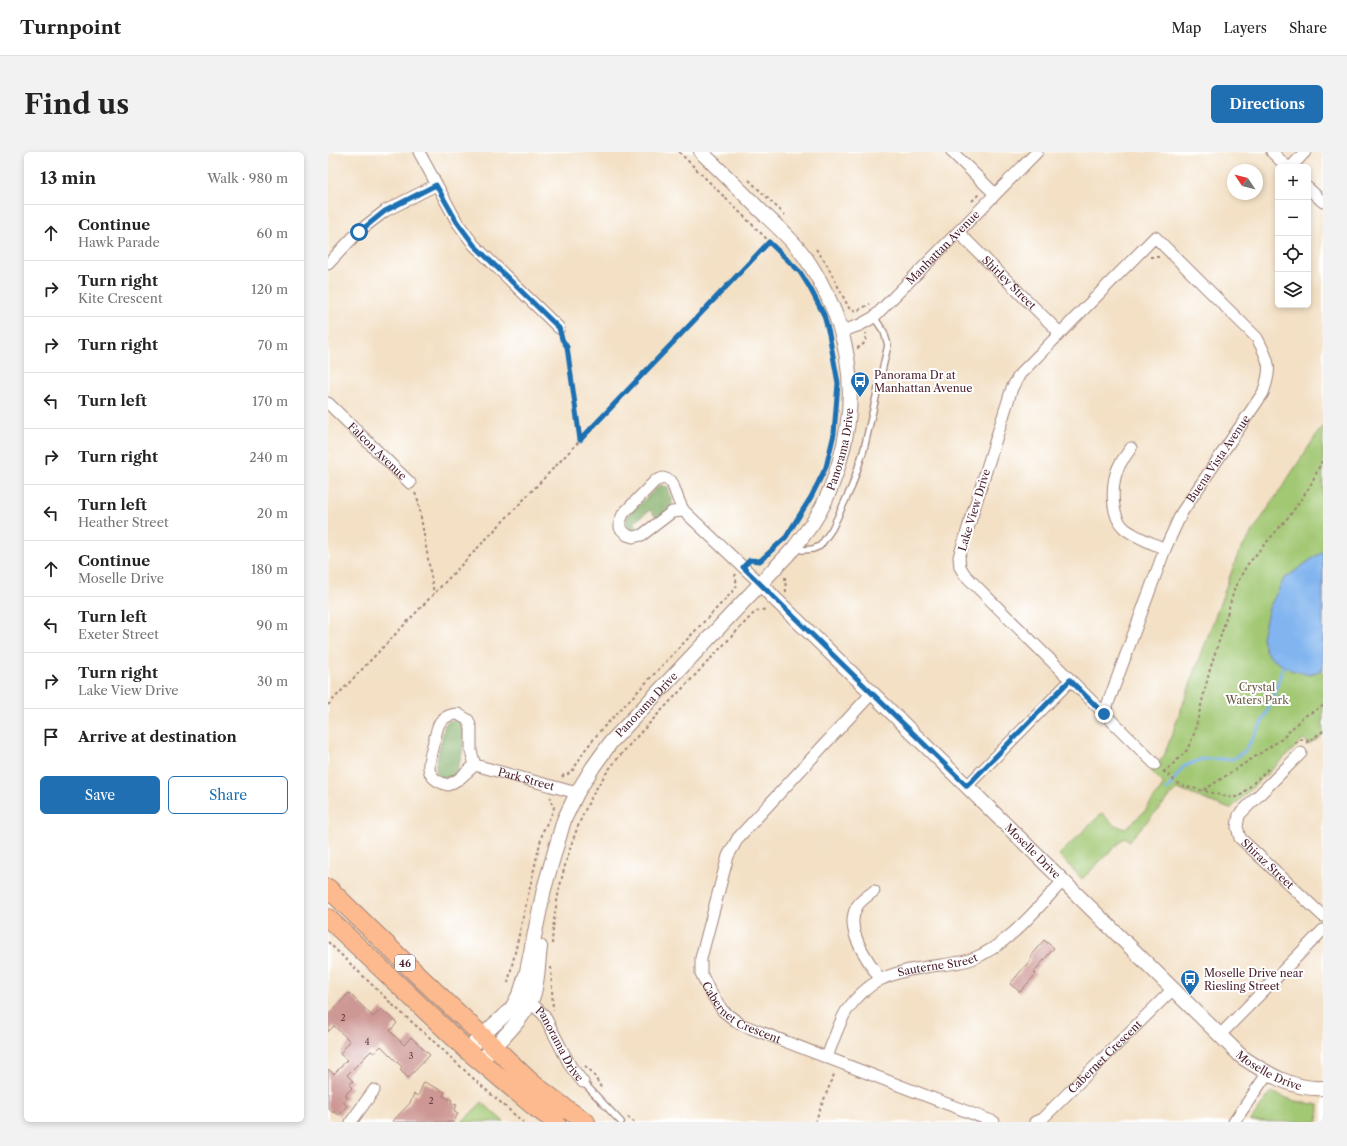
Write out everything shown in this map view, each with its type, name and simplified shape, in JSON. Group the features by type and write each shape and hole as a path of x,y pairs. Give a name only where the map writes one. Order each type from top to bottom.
{"main road":[{"name":"46","path":"328,888 532,1083 586,1122"},
{"name":"46","path":"328,918 474,1056 536,1108 556,1122"}],"street":[{"path":"419,152 457,222 474,245 559,328"},
{"name":"Panorama Drive","path":"488,1042 512,1008 521,991 527,971 544,889 564,820 577,793 611,742 794,548 812,523 828,495 846,442 850,409 849,364 842,331 830,302 810,265 787,236 702,152"},
{"path":"952,152 991,190"},
{"name":"Manhattan Avenue","path":"842,331 860,325 874,316 958,232 991,190 1037,152"},
{"path":"1272,152 1284,164"},
{"path":"1293,164 1305,152"},
{"path":"328,264 359,232 385,211 436,185"},
{"path":"1311,191 1323,202"},
{"name":"Shirley Street","path":"958,232 1060,333"},
{"name":"Lake View Drive","path":"1156,237 1020,374 1012,388 959,557 960,567 965,575 1159,768"},
{"name":"Buena Vista Avenue","path":"1104,714 1166,549 1182,512 1263,394 1269,376 1267,356 1257,338 1156,237"},
{"name":"Falcon Avenue","path":"328,404 410,483"},
{"path":"1131,448 1118,467 1113,501 1117,516 1124,527 1166,549"},
{"path":"684,511 672,512 642,535 633,537 627,535 620,528 620,522 623,514 655,481 663,478 671,481 684,511 761,584"},
{"name":"Moselle Drive","path":"761,584 772,597 872,693 1242,1057 1267,1074 1287,1082 1312,1089 1323,1088"},
{"path":"967,786 1070,680"},
{"name":"Cabernet Crescent","path":"872,693 738,838 728,856 701,958 701,973 709,990 723,1011 740,1024 994,1122"},
{"path":"450,714 458,714 468,720 471,728 471,751 475,765 459,779 448,785 437,782 430,774 428,765 437,729 441,721 450,714"},
{"name":"Shiraz Street","path":"1296,750 1239,815 1237,826 1240,838 1323,916"},
{"name":"Park Street","path":"475,765 577,793"},
{"name":"Sauterne Street","path":"827,1057 847,1011 864,990 880,979 902,971 971,960 995,948 1017,929 1063,881"},
{"name":"Panorama Drive","path":"474,1056 488,1042 522,1014 530,1002 535,988 537,975 544,889"},
{"path":"874,891 857,905 853,920 855,937 880,979"},
{"path":"1220,1035 1323,930"},
{"name":"Cabernet Crescent","path":"1035,1122 1042,1119 1173,989"},
{"name":"Panorama Drive","path":"530,1002 544,1015 571,1067 583,1082"},
{"path":"1234,1122 1267,1074"},
{"path":"351,1122 374,1090"}],"lane":[{"name":"Panorama Drive","path":"794,548 803,550 813,549 820,546 832,529 852,486 864,450 888,345 884,332 874,316"},
{"name":"Panorama Drive","path":"583,1082 622,1122"}],"path":[{"path":"679,152 800,272"},
{"path":"747,178 789,220"},
{"path":"970,203 991,190"},
{"path":"328,705 769,242"},
{"path":"813,246 826,262 849,308 856,311 860,310 875,300"},
{"path":"1136,256 1142,262 1154,256 1162,258"},
{"path":"559,328 562,339 567,347 580,440"},
{"path":"1159,768 1170,767 1186,750 1194,734 1210,670 1235,587 1247,565 1291,514 1310,486 1323,459"},
{"path":"508,983 543,831 554,807 550,800 564,775 568,774 572,770 600,731 735,589 737,585 735,576 743,567 750,560 760,561 765,558 786,537 811,497 823,473"},
{"path":"410,483 418,500 434,594"},
{"path":"552,951 552,936 559,891 568,856 577,826 601,780 624,751 756,612 768,609"},
{"path":"1203,791 1282,739 1303,717 1323,706"},
{"path":"1296,750 1302,739 1310,740 1323,731"},
{"path":"1169,777 1180,785 1233,798 1241,795 1274,763"},
{"path":"328,942 396,1008 523,1122"},
{"path":"551,966 553,1010 556,1016"},
{"path":"814,1122 839,1062"},
{"path":"581,1063 590,1069 595,1075 601,1087"}],"green space":[{"name":"Crystal Waters Park","path":"1323,425 1323,735 1309,745 1304,739 1230,809 1177,789 1129,841 1125,837 1082,879 1059,855 1102,813 1113,824 1125,829 1145,811 1164,784 1151,771 1164,756 1238,554"},
{"path":"660,485 668,487 672,498 672,507 657,518 650,510 634,522 641,532 630,529 625,523 629,514"},
{"path":"452,720 460,721 466,727 462,754 458,767 451,778 440,777 436,772 436,763 445,724"},
{"path":"1271,1092 1295,1101 1319,1105 1318,1122 1250,1122"},
{"path":"482,1102 504,1122 462,1122"}],"water":[{"path":"1323,551 1323,669 1310,675 1291,670 1272,659 1265,650 1262,637 1269,608 1284,579"}],"building":[{"path":"1044,940 1054,948 1034,972 1036,974 1020,992 1010,984 1032,958 1030,956"},
{"path":"349,993 373,1017 381,1009 397,1023 390,1031 404,1045 411,1037 430,1055 408,1078 400,1070 402,1067 381,1046 374,1053 371,1051 347,1075 353,1081 349,1085 352,1088 345,1095 348,1097 343,1102 347,1106 339,1115 334,1111 333,1113 328,1108 328,1069 334,1074 347,1060 340,1054 350,1041 334,1026 328,1032 328,1015"},
{"path":"424,1082 445,1092 443,1096 452,1100 451,1103 457,1105 454,1111 458,1113 454,1122 392,1122 410,1103 414,1094 418,1096"}],"waterway":[{"path":"1167,790 1183,767 1202,759 1233,759 1245,751 1264,719 1275,693 1283,666"}],"place":[{"name":"Panorama Dr at Manhattan Avenue","path":"860,398"},
{"name":"Moselle Drive near Riesling Street","path":"1190,996"}],"route":[{"path":"359,232 385,211 436,185 457,222 474,245 559,328 562,339 567,347 580,440 769,242 800,272 824,315 838,383 837,403 834,434 826,467 811,497 786,537 765,558 760,561 750,560 743,567 967,786 1070,680 1104,714"}]}
